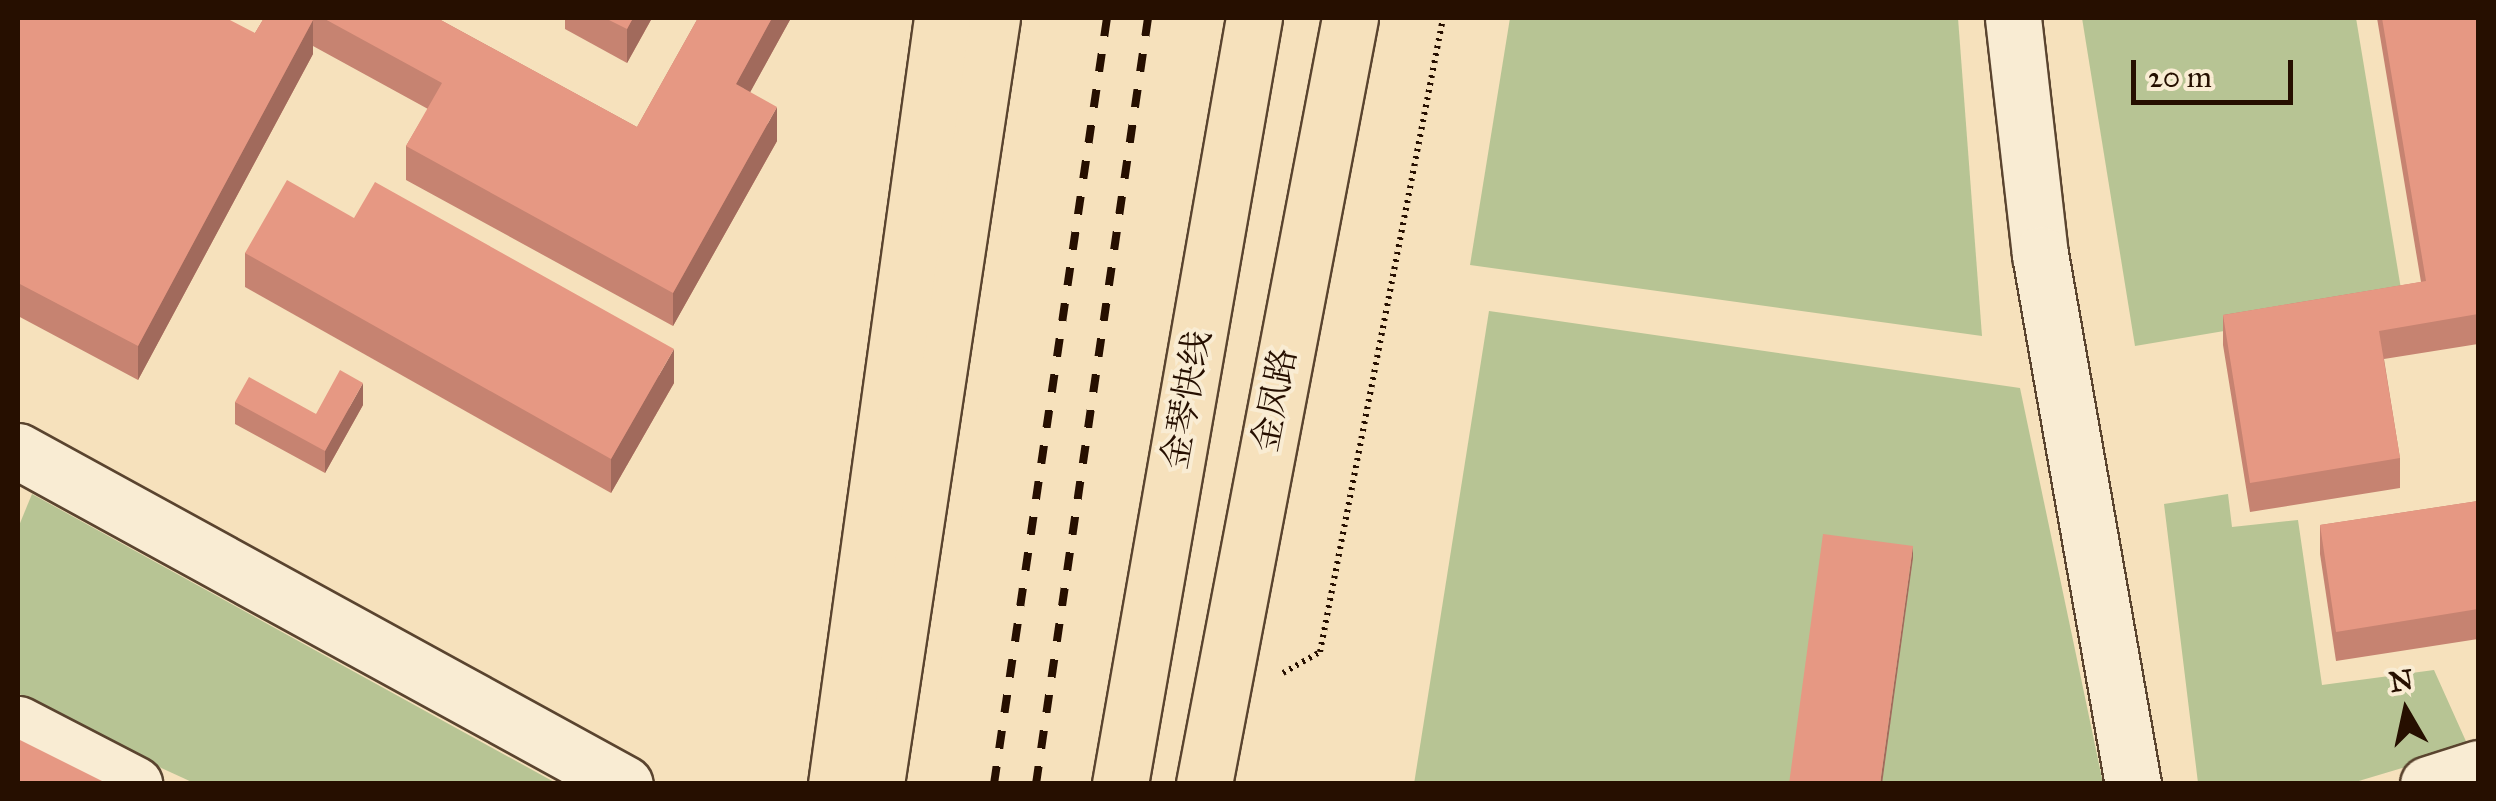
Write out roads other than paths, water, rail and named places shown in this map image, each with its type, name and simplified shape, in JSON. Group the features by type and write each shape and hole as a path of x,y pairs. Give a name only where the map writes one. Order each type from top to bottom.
{"main road":[{"path":"836,784 942,18"},
{"path":"876,784 992,18"},
{"name":"金琴快线","path":"1120,784 1254,18"},
{"name":"金凤路","path":"1204,784 1350,18"}],"lane":[{"path":"2012,18 2040,254 2133,784"},
{"path":"18,452 625,784"},
{"path":"18,724 134,784"},
{"path":"2428,784 2478,768"}],"railway":[{"path":"994,784 1107,18"},
{"path":"1036,784 1148,18"}]}
